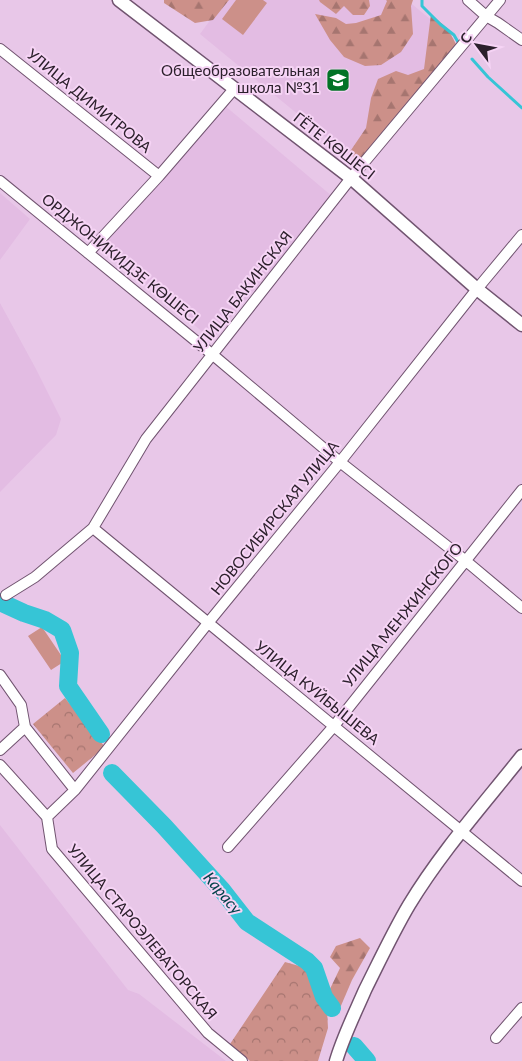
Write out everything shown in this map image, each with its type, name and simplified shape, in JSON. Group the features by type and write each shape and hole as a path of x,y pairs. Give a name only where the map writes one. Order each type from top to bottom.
{"main road":[{"name":"ГЁТЕ КӨШЕСІ","path":"119,0 351,178 477,290 522,325"},
{"path":"336,1061 349,1026 408,906 461,830 522,756"}],"street":[{"path":"468,0 486,16 522,40"},
{"name":"УЛИЦА БАКИНСКАЯ","path":"6,596 35,577 93,528 146,439 351,178 500,0"},
{"name":"УЛИЦА ДИМИТРОВА","path":"0,49 159,176"},
{"path":"88,253 159,176 234,88"},
{"name":"ОРДЖОНИКИДЗЕ КӨШЕСІ","path":"0,181 213,355 340,462 466,561 522,608"},
{"name":"НОВОСИБИРСКАЯ УЛИЦА","path":"47,817 75,790 522,235"},
{"name":"УЛИЦА МЕНЖИНСКОГО","path":"228,847 334,726 522,490"},
{"name":"УЛИЦА КУЙБЫШЕВА","path":"93,528 522,881"},
{"path":"0,676 21,705 25,727 75,790"},
{"path":"0,750 25,727"},
{"path":"0,766 47,817"},
{"name":"УЛИЦА СТАРОЭЛЕВАТОРСКАЯ","path":"47,817 52,849 208,1033 242,1061"},
{"path":"496,1038 522,1008"}],"shaded area":[{"name":"Общеобразовательная школа №31","path":"225,0 407,0 454,39 355,161 200,34"},
{"path":"224,105 333,197 212,340 103,247"},
{"path":"0,193 30,219 0,260"},
{"path":"0,303 61,419 56,435 0,492"},
{"path":"0,825 128,990 139,994 226,1061 0,1061"}],"green space":[{"path":"164,0 229,0 213,20 195,23 164,3"},
{"path":"236,0 263,0 267,3 243,35 222,19"},
{"path":"319,0 369,0 370,6 364,15 353,15 344,6 336,14"},
{"path":"386,0 413,0 411,6 413,34 401,52 381,65 365,66 344,57 330,40 315,14 336,18 346,24 356,23 381,15"},
{"path":"431,14 448,29 457,46 364,168 349,153 366,128 371,98 378,79 396,71 408,75 424,69"},
{"path":"42,627 65,661 51,670 28,636"},
{"path":"65,698 105,747 73,773 33,724"},
{"path":"360,938 370,948 352,980 340,1008 329,991 340,968 330,957 336,946"},
{"path":"285,962 310,969 327,1010 328,1028 318,1061 250,1061 230,1044"}],"waterway":[{"path":"422,0 422,6 454,35 458,42"},
{"path":"472,59 488,77 522,108"},
{"path":"0,602 45,620 62,630 70,653 68,686 101,734"},
{"name":"Карасу","path":"112,773 164,826 222,890 247,922 307,961 314,968 324,997 332,1008"},
{"name":"Карасу","path":"354,1046 367,1061"}],"place":[{"name":"Общеобразовательная школа №31","path":"338,80"}]}
